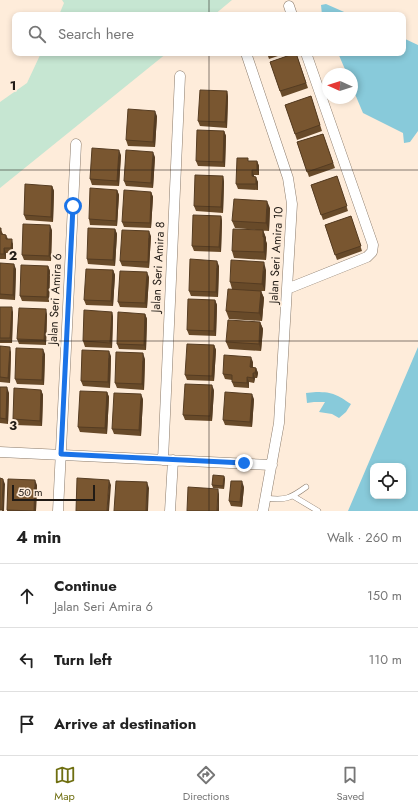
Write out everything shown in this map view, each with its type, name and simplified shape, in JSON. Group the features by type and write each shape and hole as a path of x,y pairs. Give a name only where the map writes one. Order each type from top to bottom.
{"street":[{"name":"Jalan Seri Amira 10","path":"247,56 288,178 292,204 279,424 266,498 262,511"},
{"path":"287,290 367,257 372,252 373,245 307,56"},
{"name":"Jalan Seri Amira 8","path":"170,511 168,460 180,76"},
{"name":"Jalan Seri Amira 6","path":"58,511 76,144"},
{"path":"0,452 272,465"}],"lane":[{"path":"266,498 275,499 293,496 306,487"},
{"path":"293,496 318,511"}],"green space":[{"path":"62,0 232,0 218,12 60,12 64,3"},
{"path":"40,56 163,56 0,188 0,102 27,83"}],"water":[{"path":"326,4 344,12 322,12 321,5"},
{"path":"406,39 418,45 418,131 410,142 404,143 403,133 363,113 358,101 358,68 344,68 339,56 406,56"},
{"path":"418,347 418,511 348,511"},
{"path":"316,392 335,395 351,404 346,412 339,418 332,414 319,412 325,402 307,403 306,393"}],"building":[{"path":"287,56 297,56 306,83 280,91 270,62"},
{"path":"200,90 227,91 225,122 198,121"},
{"path":"311,96 320,125 295,134 285,105"},
{"path":"128,109 155,111 153,142 126,140"},
{"path":"197,130 224,131 223,162 196,161"},
{"path":"323,134 333,163 307,172 297,142"},
{"path":"92,148 119,150 117,181 90,179"},
{"path":"126,150 153,152 151,183 124,181"},
{"path":"237,158 248,158 248,161 257,161 257,170 252,170 252,176 256,177 256,184 236,184"},
{"path":"195,175 223,176 221,207 194,206"},
{"path":"337,176 347,206 321,215 311,185"},
{"path":"25,184 52,186 51,217 24,215"},
{"path":"90,188 117,190 116,221 89,219"},
{"path":"124,190 151,192 150,223 122,222"},
{"path":"234,199 267,201 266,223 232,221"},
{"path":"193,215 221,216 219,247 192,246"},
{"path":"351,216 361,246 335,255 325,225"},
{"path":"23,224 50,225 49,256 22,255"},
{"path":"0,228 1,234 6,235 6,239 12,239 11,248 4,248 4,254 0,254"},
{"path":"88,228 115,229 113,260 87,259"},
{"path":"233,229 263,230 264,252 232,251"},
{"path":"122,230 149,231 148,262 120,261"},
{"path":"190,259 217,261 216,292 189,291"},
{"path":"231,260 264,262 262,284 230,282"},
{"path":"0,263 14,264 13,295 0,294"},
{"path":"21,265 48,266 47,297 20,296"},
{"path":"86,269 113,270 111,301 84,300"},
{"path":"120,271 147,272 145,303 118,302"},
{"path":"228,289 261,291 259,313 226,311"},
{"path":"188,299 215,300 214,331 187,330"},
{"path":"0,307 12,307 10,338 0,338"},
{"path":"19,308 46,309 44,340 17,339"},
{"path":"84,310 112,312 110,343 83,341"},
{"path":"118,312 145,314 144,345 117,344"},
{"path":"228,320 260,322 259,344 226,342"},
{"path":"187,344 214,345 212,376 185,375"},
{"path":"0,346 10,347 8,378 0,377"},
{"path":"16,348 43,349 42,380 15,379"},
{"path":"82,350 109,351 108,382 81,381"},
{"path":"116,352 143,353 142,384 115,383"},
{"path":"224,355 251,357 250,367 256,368 255,373 253,373 253,378 247,377 247,383 232,382 232,375 223,374"},
{"path":"185,384 212,385 210,416 183,415"},
{"path":"0,387 7,387 6,419 0,418"},
{"path":"14,388 41,390 40,421 13,419"},
{"path":"80,391 107,392 105,428 78,427"},
{"path":"225,392 252,394 250,422 223,420"},
{"path":"114,393 141,394 139,430 112,429"},
{"path":"213,475 224,476 223,486 212,485"},
{"path":"0,478 3,479 2,510 0,510"},
{"path":"77,478 109,480 107,511 76,511"},
{"path":"8,479 35,480 34,511 7,510"},
{"path":"116,481 147,482 146,511 114,511"},
{"path":"231,481 242,481 240,502 229,501"},
{"path":"188,487 218,489 217,511 187,511"}],"route":[{"path":"73,206 61,454 244,463"}]}
